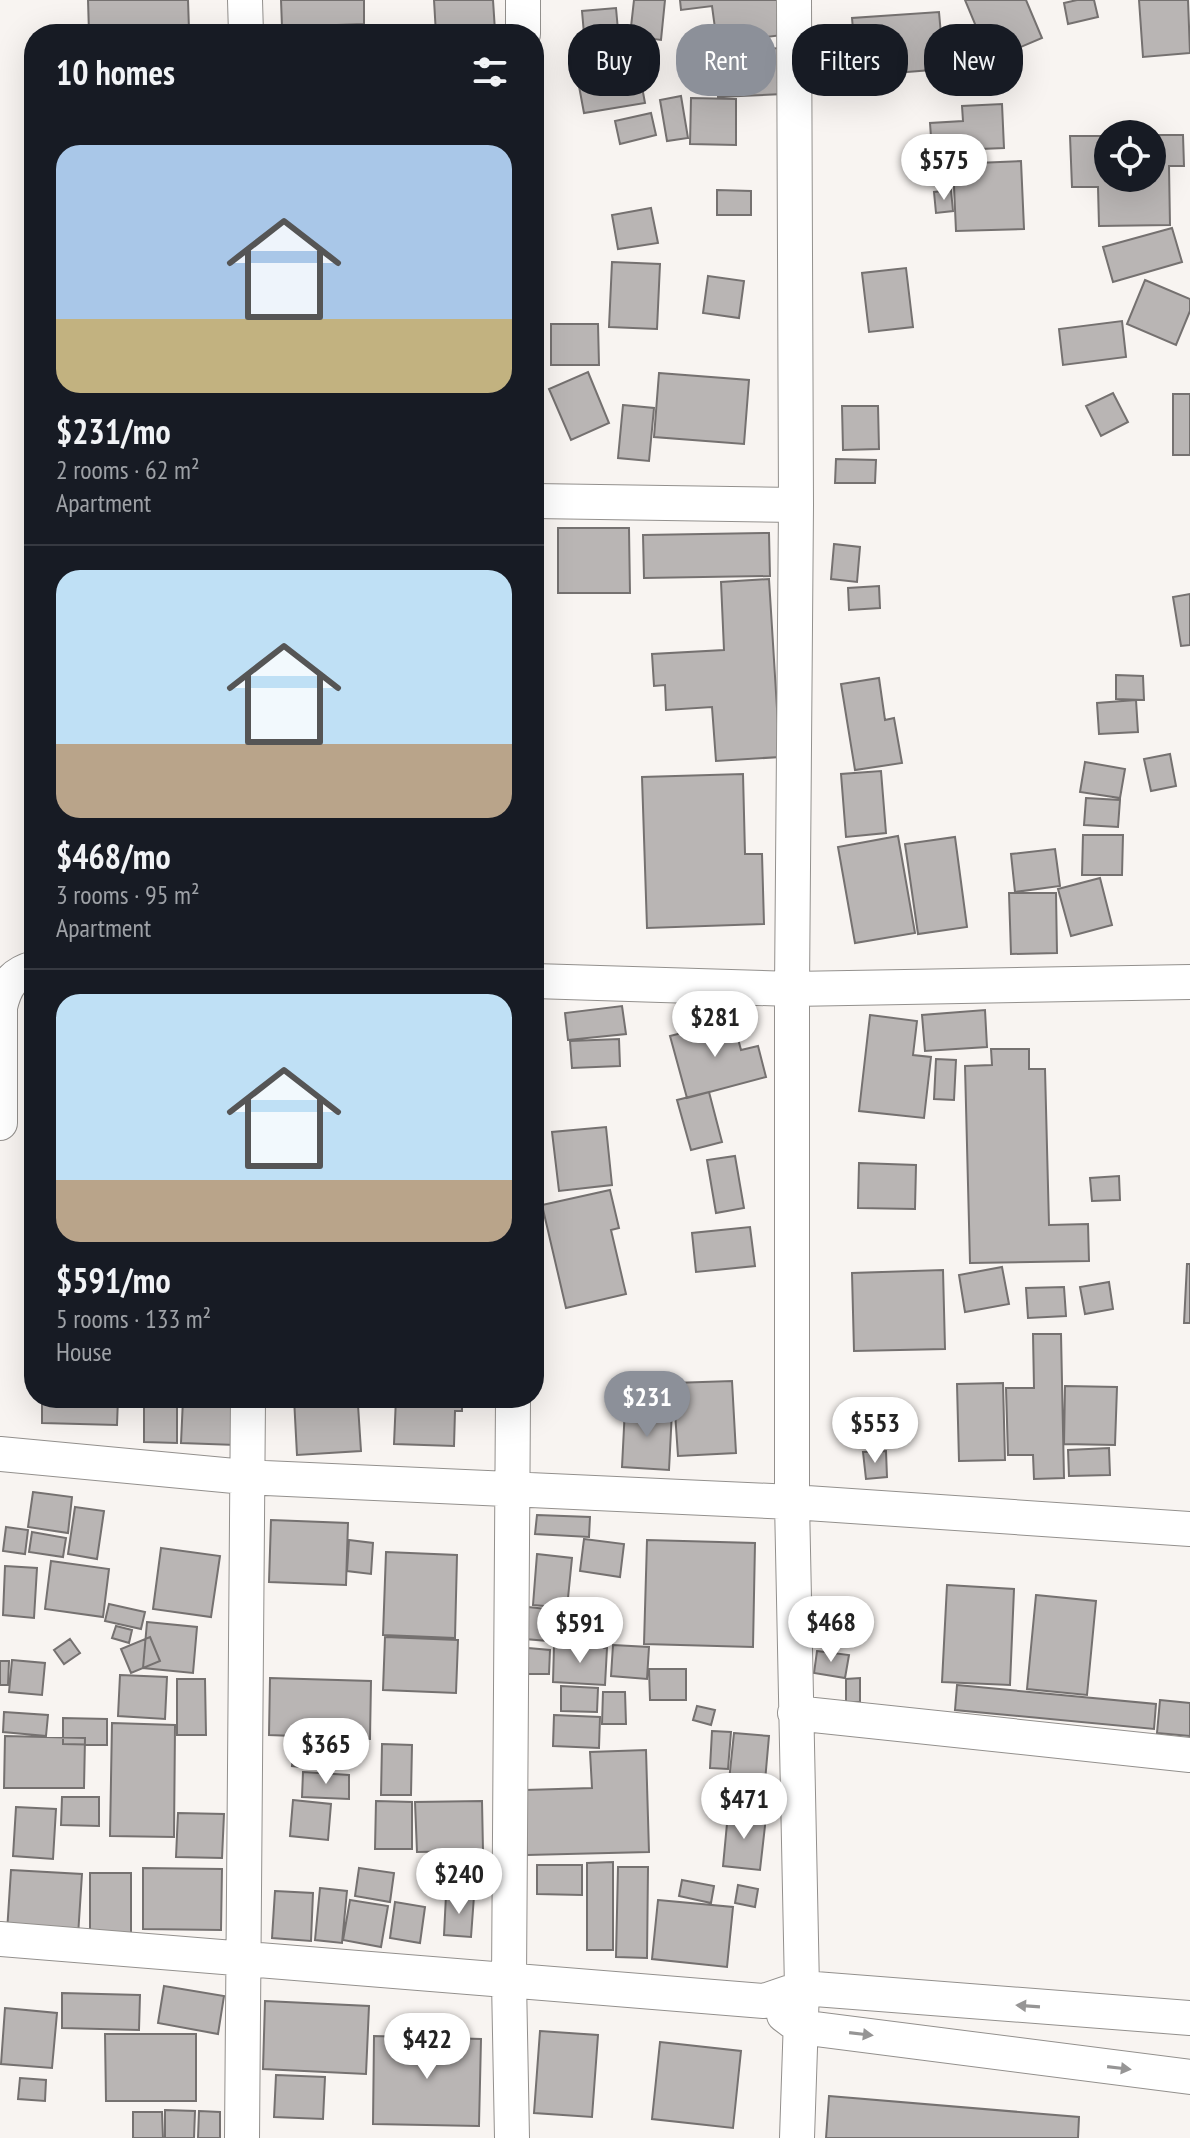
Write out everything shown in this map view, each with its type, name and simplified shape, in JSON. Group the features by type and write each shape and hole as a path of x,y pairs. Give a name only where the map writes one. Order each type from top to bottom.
{"street":[{"path":"245,0 246,24"},
{"path":"523,0 523,24"},
{"path":"794,0 796,505 792,1502 802,1988 797,2138"},
{"path":"544,501 796,505"},
{"path":"0,1123 0,1007 4,990 14,976 24,972"},
{"path":"544,981 792,989 1190,982"},
{"path":"242,2138 248,1408"},
{"path":"512,2138 509,1981 513,1408"},
{"path":"0,1454 245,1477 792,1502 1190,1529"},
{"path":"795,1713 1190,1755"},
{"path":"0,1939 764,2001 802,1988 1190,2018"},
{"path":"764,2001 800,2027 1190,2077"}],"building":[{"path":"88,0 188,0 189,24 89,24"},
{"path":"281,0 364,0 364,24 282,24"},
{"path":"434,0 493,0 495,24 435,24"},
{"path":"634,0 665,0 661,40 660,24 631,24"},
{"path":"680,0 779,0 783,35 776,36 776,24 714,24 712,6 681,10"},
{"path":"965,0 1026,0 1042,38 1023,46 1023,24 975,24"},
{"path":"1094,0 1098,17 1068,24 1064,3"},
{"path":"1139,0 1188,0 1190,53 1143,57"},
{"path":"616,8 617,24 583,24 582,11"},
{"path":"939,12 940,24 924,24 924,71 908,72 908,24 853,24 852,18"},
{"path":"776,48 782,48 783,94 776,94"},
{"path":"581,96 644,96 645,103 584,113"},
{"path":"681,96 688,138 667,141 660,100"},
{"path":"691,98 736,99 736,145 690,144"},
{"path":"1002,104 1004,148 932,151 930,123 963,121 962,106"},
{"path":"651,113 656,135 620,144 615,121"},
{"path":"1166,135 1183,135 1184,166 1169,166 1170,225 1099,226 1098,192 1166,192"},
{"path":"1070,136 1094,136 1094,187 1072,187"},
{"path":"1021,161 1024,229 956,231 953,164"},
{"path":"717,190 751,191 751,215 717,215"},
{"path":"951,190 953,211 936,213 934,192"},
{"path":"651,208 658,243 618,249 612,215"},
{"path":"1172,228 1182,262 1113,282 1103,247"},
{"path":"612,262 660,264 657,329 609,327"},
{"path":"906,268 913,327 869,332 862,273"},
{"path":"708,276 744,281 739,318 703,313"},
{"path":"1145,280 1190,299 1190,311 1176,345 1127,324"},
{"path":"1122,321 1126,357 1063,365 1059,329"},
{"path":"551,324 598,324 599,365 551,365"},
{"path":"588,372 609,423 571,440 549,389"},
{"path":"659,373 749,380 744,444 654,437"},
{"path":"1113,393 1128,422 1101,436 1086,406"},
{"path":"1173,394 1190,394 1190,455 1173,455"},
{"path":"623,405 654,408 649,461 618,458"},
{"path":"842,406 878,406 879,449 843,450"},
{"path":"836,459 876,460 875,483 835,483"},
{"path":"558,528 629,528 630,593 558,593"},
{"path":"769,533 770,576 644,578 643,535"},
{"path":"834,544 860,547 857,582 831,579"},
{"path":"769,579 780,757 716,761 712,707 666,710 665,685 654,686 652,654 724,650 721,582"},
{"path":"879,586 880,608 849,610 848,588"},
{"path":"1190,594 1190,645 1181,646 1173,597"},
{"path":"1116,675 1143,676 1144,700 1116,699"},
{"path":"879,678 885,720 894,718 902,763 855,770 841,684"},
{"path":"1136,700 1138,732 1099,734 1097,703"},
{"path":"1170,754 1176,786 1151,791 1144,759"},
{"path":"1085,762 1125,769 1120,798 1080,792"},
{"path":"881,771 886,833 846,837 841,774"},
{"path":"743,774 745,854 762,854 764,924 647,928 642,777"},
{"path":"1086,798 1120,800 1118,827 1084,825"},
{"path":"1083,835 1123,835 1122,875 1082,875"},
{"path":"898,836 915,933 855,943 838,847"},
{"path":"955,837 967,927 918,934 905,844"},
{"path":"1055,849 1060,886 1015,892 1011,854"},
{"path":"1100,878 1112,925 1071,936 1058,889"},
{"path":"1009,893 1056,893 1057,953 1011,954"},
{"path":"622,1006 626,1034 568,1040 565,1013"},
{"path":"985,1010 987,1047 925,1051 922,1015"},
{"path":"870,1015 917,1021 913,1055 931,1057 924,1118 859,1111"},
{"path":"733,1020 741,1050 758,1046 766,1077 687,1098 670,1036"},
{"path":"619,1039 620,1066 572,1068 570,1041"},
{"path":"991,1049 1029,1049 1029,1069 1045,1069 1049,1225 1088,1224 1089,1261 970,1263 965,1066 992,1065"},
{"path":"936,1059 956,1060 954,1100 934,1099"},
{"path":"709,1092 722,1142 691,1150 677,1100"},
{"path":"606,1127 612,1185 559,1191 552,1132"},
{"path":"735,1156 744,1208 716,1213 707,1160"},
{"path":"859,1163 916,1165 915,1209 858,1208"},
{"path":"1119,1176 1120,1200 1092,1201 1090,1178"},
{"path":"610,1190 619,1228 611,1230 626,1294 566,1308 544,1205"},
{"path":"750,1227 755,1266 696,1272 692,1233"},
{"path":"1187,1264 1190,1264 1190,1323 1184,1323"},
{"path":"1002,1267 1009,1304 965,1312 959,1275"},
{"path":"943,1270 945,1349 854,1351 852,1273"},
{"path":"1109,1282 1113,1309 1085,1314 1080,1287"},
{"path":"1064,1287 1066,1316 1028,1318 1026,1288"},
{"path":"1033,1334 1061,1334 1064,1478 1034,1479 1033,1455 1008,1455 1006,1388 1034,1388"},
{"path":"732,1381 736,1453 678,1456 673,1383"},
{"path":"1003,1383 1005,1460 959,1461 957,1384"},
{"path":"1065,1386 1117,1387 1115,1445 1064,1444"},
{"path":"42,1408 118,1408 117,1425 42,1423"},
{"path":"144,1408 177,1408 177,1443 144,1442"},
{"path":"183,1408 238,1408 236,1445 181,1443"},
{"path":"295,1408 358,1408 361,1451 297,1455"},
{"path":"396,1408 462,1408 462,1411 455,1411 454,1446 394,1444"},
{"path":"625,1408 672,1411 669,1470 622,1467"},
{"path":"1109,1448 1110,1475 1069,1476 1068,1450"},
{"path":"886,1451 887,1477 866,1479 863,1452"},
{"path":"33,1492 72,1497 68,1533 28,1527"},
{"path":"75,1507 104,1511 97,1559 68,1554"},
{"path":"537,1515 590,1517 589,1537 535,1534"},
{"path":"271,1520 348,1523 346,1585 269,1582"},
{"path":"6,1527 28,1530 25,1554 3,1551"},
{"path":"32,1532 66,1538 63,1557 29,1552"},
{"path":"584,1539 624,1544 620,1577 580,1571"},
{"path":"349,1540 373,1543 371,1574 347,1571"},
{"path":"647,1540 755,1543 753,1647 644,1644"},
{"path":"161,1548 220,1556 211,1617 153,1609"},
{"path":"386,1552 457,1555 455,1638 383,1635"},
{"path":"537,1554 572,1558 567,1608 533,1605"},
{"path":"51,1561 109,1569 103,1617 45,1609"},
{"path":"5,1566 37,1568 34,1618 3,1615"},
{"path":"947,1585 1014,1589 1010,1685 942,1682"},
{"path":"1036,1595 1096,1601 1087,1695 1027,1689"},
{"path":"109,1604 145,1612 141,1629 105,1621"},
{"path":"528,1607 574,1612 571,1643 525,1639"},
{"path":"147,1622 197,1627 193,1673 143,1668"},
{"path":"116,1626 132,1630 129,1643 112,1638"},
{"path":"150,1637 160,1661 131,1673 121,1649"},
{"path":"385,1637 458,1640 456,1693 383,1690"},
{"path":"70,1639 80,1653 64,1664 54,1650"},
{"path":"613,1645 649,1647 647,1679 611,1676"},
{"path":"554,1646 607,1648 605,1685 553,1682"},
{"path":"528,1648 550,1650 549,1674 526,1674"},
{"path":"817,1651 849,1655 845,1678 814,1673"},
{"path":"12,1660 45,1663 42,1695 9,1692"},
{"path":"0,1661 9,1661 8,1685 0,1685"},
{"path":"649,1669 686,1669 686,1700 650,1700"},
{"path":"120,1675 167,1677 165,1719 118,1716"},
{"path":"270,1678 371,1681 370,1739 269,1735"},
{"path":"860,1678 860,1702 846,1702 846,1679"},
{"path":"177,1679 205,1679 206,1735 177,1735"},
{"path":"957,1685 1156,1704 1154,1729 955,1710"},
{"path":"561,1686 598,1688 597,1712 561,1711"},
{"path":"603,1692 625,1692 626,1724 602,1724"},
{"path":"1160,1700 1190,1703 1190,1736 1157,1733"},
{"path":"697,1706 715,1710 711,1725 693,1720"},
{"path":"4,1712 48,1715 46,1736 3,1732"},
{"path":"554,1715 600,1717 599,1748 553,1746"},
{"path":"63,1718 107,1719 107,1745 63,1744"},
{"path":"112,1723 175,1725 174,1837 110,1836"},
{"path":"712,1731 731,1732 728,1769 710,1768"},
{"path":"734,1733 769,1736 763,1804 727,1800"},
{"path":"5,1736 85,1738 84,1788 4,1788"},
{"path":"294,1739 336,1743 333,1770 292,1766"},
{"path":"382,1744 412,1745 411,1795 381,1795"},
{"path":"646,1750 649,1852 527,1855 525,1790 592,1788 590,1752"},
{"path":"303,1772 349,1775 349,1799 302,1797"},
{"path":"62,1797 99,1797 99,1826 61,1825"},
{"path":"293,1800 331,1804 328,1840 290,1836"},
{"path":"376,1801 412,1802 412,1849 375,1849"},
{"path":"482,1801 483,1851 417,1852 415,1802"},
{"path":"16,1807 56,1809 53,1859 13,1856"},
{"path":"178,1813 224,1814 222,1858 176,1857"},
{"path":"728,1813 766,1817 760,1870 723,1866"},
{"path":"424,1858 455,1859 454,1890 423,1889"},
{"path":"457,1858 489,1860 488,1892 456,1890"},
{"path":"613,1862 613,1950 587,1950 587,1863"},
{"path":"537,1865 582,1865 582,1895 537,1894"},
{"path":"618,1867 648,1867 647,1958 616,1957"},
{"path":"143,1868 222,1869 221,1930 143,1929"},
{"path":"359,1868 394,1873 390,1902 355,1896"},
{"path":"11,1870 82,1874 78,1936 7,1932"},
{"path":"90,1873 131,1873 131,1936 90,1936"},
{"path":"682,1880 714,1886 711,1903 679,1896"},
{"path":"738,1885 758,1889 755,1907 735,1903"},
{"path":"320,1888 347,1891 342,1943 315,1940"},
{"path":"275,1891 313,1893 311,1941 272,1938"},
{"path":"446,1895 474,1896 471,1937 444,1935"},
{"path":"350,1900 388,1906 381,1947 343,1940"},
{"path":"658,1900 733,1907 727,1967 652,1959"},
{"path":"395,1902 425,1907 420,1943 390,1938"},
{"path":"164,1986 224,1996 218,2034 158,2023"},
{"path":"62,1993 140,1995 139,2030 62,2028"},
{"path":"265,2001 369,2006 366,2074 263,2069"},
{"path":"5,2008 57,2013 52,2068 1,2064"},
{"path":"540,2031 598,2035 592,2117 534,2113"},
{"path":"105,2034 196,2034 196,2101 106,2101"},
{"path":"374,2036 481,2039 479,2126 373,2124"},
{"path":"660,2042 741,2051 733,2128 652,2119"},
{"path":"276,2075 325,2077 323,2119 274,2117"},
{"path":"20,2078 46,2080 45,2101 18,2099"},
{"path":"829,2096 1079,2117 1078,2138 826,2138"},
{"path":"165,2110 195,2111 194,2138 165,2138"},
{"path":"199,2111 220,2112 220,2138 198,2138"},
{"path":"133,2112 162,2112 163,2138 133,2138"}]}
